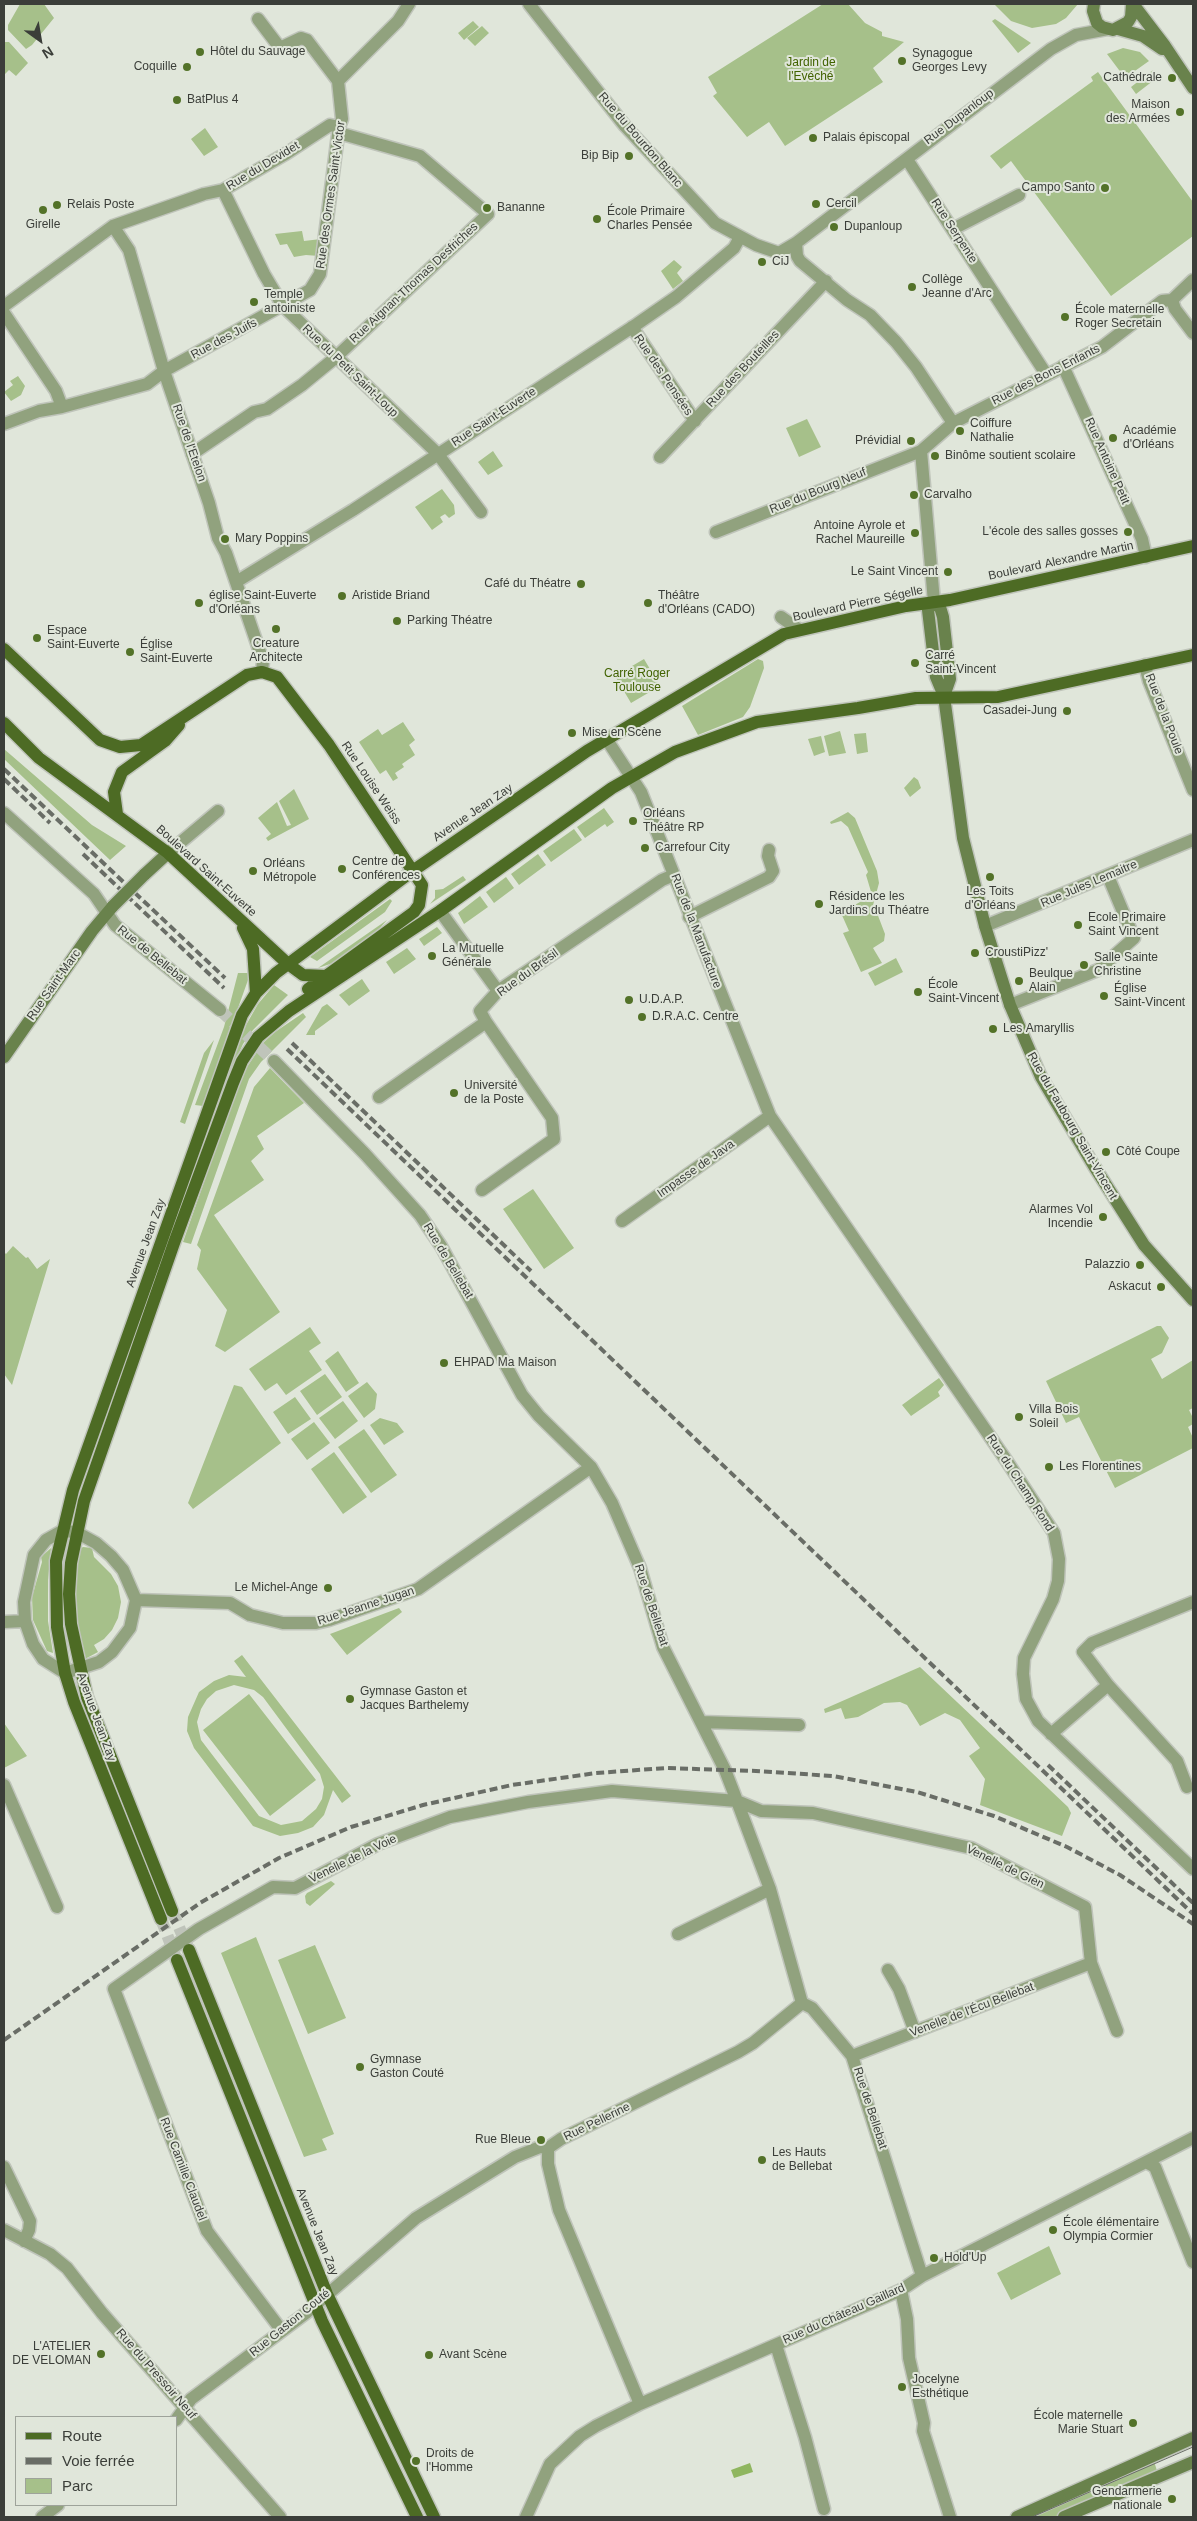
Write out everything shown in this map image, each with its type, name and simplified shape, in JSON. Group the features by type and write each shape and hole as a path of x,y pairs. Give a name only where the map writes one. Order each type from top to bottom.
{"main road":[{"path":"1094,4 1094,17 1102,27 1149,39 1172,57"},
{"path":"1113,29 1124,27 1131,17 1133,4"},
{"path":"1133,4 1193,88"},
{"name":"Boulevard Alexandre Martin","path":"934,602 1193,546"},
{"name":"Boulevard Pierre Ségelle","path":"607,740 770,641 798,629 906,606 934,602"},
{"name":"Rue du Faubourg Saint-Vincent","path":"934,602 928,610 936,676 944,696 963,838 985,926 1010,1005 1041,1076 1099,1174 1144,1245 1193,1300"},
{"path":"4,649 100,740 120,747 141,745 243,678 263,667"},
{"path":"270,1025 284,1005 325,976 407,925 440,911 630,776 675,752 757,722 916,698 944,696 998,697 1193,655"},
{"name":"Rue Louise Weiss","path":"263,667 277,678 320,732 414,870 422,885 421,896 407,925"},
{"path":"117,814 114,792 122,772 166,740 189,714"},
{"name":"Boulevard Saint-Euverte","path":"4,723 39,758 168,853 228,910 288,964 303,975 325,976 350,971"},
{"name":"Avenue Jean Zay","path":"161,1919 74,1702 65,1673 60,1650 55,1590 56,1561 76,1481 242,1015 256,993 288,964 414,870 607,740"},
{"name":"Rue Saint-Marc","path":"4,1057 92,931 144,875 168,853"},
{"path":"228,910 245,931 253,949 256,993"},
{"name":"Avenue Jean Zay","path":"172,1912 86,1696 71,1624 69,1594 76,1532 84,1501 126,1378 232,1083 249,1049 270,1025 350,971 407,925"},
{"name":"Avenue Jean Zay","path":"189,1950 327,2294 434,2517"},
{"path":"177,1960 316,2304 417,2517"},
{"path":"1017,2517 1193,2438"},
{"path":"1064,2517 1193,2462"}],"street":[{"path":"258,19 280,48 302,38 307,40 338,81 398,21 409,4"},
{"name":"Rue du Bourdon Blanc","path":"530,4 625,126 715,223 772,252 786,250 796,243"},
{"name":"Rue Dupanloup","path":"796,243 1051,49 1076,35 1113,29"},
{"name":"Rue des Ormes Saint-Victor","path":"283,306 310,290 319,278 342,119 338,81"},
{"name":"Rue du Devidet","path":"4,306 113,226 204,194 223,190 287,153 330,125 339,130"},
{"name":"Rue Aignan-Thomas Desfriches","path":"192,454 254,412 267,409 302,385 335,358 488,214 420,156 339,130"},
{"name":"Rue Serpente","path":"910,164 1046,374"},
{"name":"Rue du Petit Saint-Loup","path":"223,190 264,274 283,306 335,358 437,453 481,512"},
{"path":"953,229 1019,195"},
{"name":"Rue de l'Etelon","path":"113,226 129,250 164,371 218,538 236,582 263,667"},
{"name":"Rue Saint-Euverte","path":"236,582 353,510 676,297 734,248 740,237"},
{"path":"796,243 797,256 800,261 847,300 870,315 896,342 916,366 954,423"},
{"name":"Rue des Bons Enfants","path":"921,451 954,423 1102,346 1193,280"},
{"name":"Rue des Bouteilles","path":"660,457 826,281"},
{"path":"1167,300 1193,333"},
{"name":"Rue des Juifs","path":"4,424 39,411 62,407 147,384 164,371 283,306"},
{"path":"4,313 56,391 62,407"},
{"name":"Rue des Pensées","path":"632,327 695,421"},
{"name":"Rue Antoine Petit","path":"1064,366 1142,539 1146,557"},
{"path":"921,451 934,602"},
{"name":"Rue du Bourg Neuf","path":"716,532 921,451"},
{"path":"781,617 798,629"},
{"name":"Rue de la Poule","path":"1146,665 1149,681 1193,790"},
{"name":"Rue de la Manufacture","path":"607,740 638,787 770,1116"},
{"path":"638,787 645,768"},
{"path":"168,853 218,812"},
{"name":"Rue de Bellebat","path":"4,813 110,910 115,925 220,1010"},
{"name":"Rue Jules Lemaitre","path":"985,926 1193,840"},
{"path":"689,917 769,877 772,871 768,856 769,850"},
{"name":"Rue du Brésil","path":"486,1022 480,1011 498,991 662,880 674,875"},
{"path":"1010,1005 1098,970 1134,938 1108,876"},
{"path":"440,911 498,991"},
{"path":"379,1097 486,1022 552,1118 554,1139 482,1190"},
{"name":"Rue de Bellebat","path":"274,1061 360,1148 420,1215 441,1246 522,1395 540,1416 592,1467 612,1503 640,1568 663,1646 701,1722 737,1801 770,1889 802,2003 812,2008 852,2056 922,2276"},
{"name":"Impasse de Java","path":"622,1221 770,1116"},
{"name":"Rue du Champ Rond","path":"770,1116 1052,1530 1059,1559 1058,1581 1053,1598 1028,1648 1023,1668 1026,1700 1038,1721 1193,1869"},
{"name":"Rue Jeanne Jugan","path":"136,1600 230,1603 250,1615 283,1624 316,1623 328,1620 418,1589 592,1467"},
{"path":"62,1531 76,1532 96,1543 111,1556 123,1570 136,1600 130,1628 123,1640 99,1662 80,1670 65,1673 43,1659 32,1644 25,1621 25,1594 34,1556 46,1540 62,1531"},
{"path":"1187,1787 1177,1762 1108,1685 1083,1652 1092,1643 1193,1602"},
{"path":"4,1622 25,1621"},
{"path":"1051,1734 1108,1685"},
{"path":"701,1722 799,1725"},
{"path":"4,1785 57,1907"},
{"name":"Venelle de la Voie","path":"114,1989 198,1929 273,1887 295,1888 378,1844 450,1817 528,1802 612,1790 737,1801"},
{"name":"Venelle de Gien","path":"737,1801 761,1811 813,1814 971,1848 1085,1907 1091,1963 1118,2031"},
{"path":"678,1934 770,1889"},
{"name":"Venelle de l'Écu Bellebat","path":"852,2056 1091,1963"},
{"path":"888,1970 899,1989 915,2032"},
{"name":"Rue Camille Claudel","path":"114,1989 207,2231 282,2331"},
{"name":"Rue Pellerine","path":"544,2148 738,2052 753,2043 802,2003"},
{"name":"Rue du Château Gaillard","path":"526,2517 550,2464 563,2451 596,2426 640,2404 901,2290 922,2276 1193,2138"},
{"path":"544,2148 559,2210 640,2404"},
{"name":"Rue Gaston Couté","path":"178,2417 191,2400 316,2304 416,2218 515,2157 544,2148"},
{"path":"1146,2162 1155,2167 1193,2262"},
{"path":"4,2167 30,2221 24,2240"},
{"name":"Rue du Pressoir Neuf","path":"4,2230 50,2254 67,2268 102,2313 280,2517"},
{"path":"901,2290 907,2319 909,2358 924,2424 923,2431 950,2517"},
{"path":"776,2344 824,2509"},
{"path":"42,2517 57,2506"}],"green space":[{"path":"20,4 44,4 54,18 32,45 26,49 8,30 8,25"},
{"name":"Jardin de l'Evéché","path":"823,4 848,4 865,23 882,32 882,36 904,42 873,68 883,82 785,146 769,122 747,137 713,96 717,93 708,77"},
{"path":"994,4 1078,4 1066,18 1056,24 1032,28 1011,21"},
{"path":"995,19 1031,43 1018,53 992,21"},
{"path":"473,21 479,27 464,40 458,33"},
{"path":"482,26 489,33 475,46 467,38"},
{"path":"4,42 9,42 28,63 16,76 9,70 4,75"},
{"path":"1123,48 1140,52 1149,61 1125,78 1107,54"},
{"path":"1153,70 1158,77 1136,94 1131,87"},
{"name":"Campo Santo","path":"1098,72 1193,202 1193,236 1111,296 1011,161 1001,169 990,156 1093,81 1091,77"},
{"path":"205,128 218,147 204,156 191,139"},
{"path":"302,231 304,241 321,239 319,256 306,255 294,257 287,244 280,245 275,234"},
{"path":"674,260 682,267 677,273 683,281 673,289 661,271"},
{"path":"18,376 25,386 21,395 11,401 4,392 13,385 10,381"},
{"path":"807,419 821,447 799,457 786,428"},
{"path":"493,451 503,466 488,475 478,462"},
{"path":"442,489 454,505 455,514 449,518 445,514 440,517 443,522 432,530 415,507"},
{"name":"Carré Roger Toulouse","path":"644,659 660,686 631,703 615,676"},
{"path":"758,659 763,661 764,668 750,707 743,717 698,735 682,706"},
{"path":"403,722 415,740 409,745 415,755 402,764 404,767 395,773 398,778 393,781 386,770 380,774 359,742 378,729 382,735"},
{"path":"840,731 846,753 829,756 824,736"},
{"path":"866,733 868,752 857,754 854,734"},
{"path":"821,736 825,752 814,756 808,739"},
{"path":"4,749 92,825 126,846 110,860 4,759"},
{"path":"914,777 918,780 921,788 910,797 904,788"},
{"path":"294,789 309,819 268,841 266,838 271,834 258,818 277,802 287,826 291,825 279,801"},
{"path":"604,808 614,822 607,827 605,824 585,838 577,827"},
{"path":"848,812 855,818 877,871 879,883 872,909 877,913 885,934 884,941 873,948 882,963 861,972 843,933 849,931 841,913 872,895 866,875 868,872 848,827 841,821 831,824 830,822"},
{"path":"574,829 582,840 551,862 543,851"},
{"path":"538,854 546,865 519,885 511,874"},
{"path":"463,876 466,880 430,904 435,898 435,890 443,889"},
{"path":"506,877 514,888 494,903 486,892"},
{"path":"480,896 488,907 464,924 458,913"},
{"path":"390,899 392,901 385,912 317,961 310,957"},
{"path":"387,920 373,936 333,963 318,968"},
{"path":"437,927 442,933 424,946 419,939"},
{"path":"407,948 416,959 394,974 386,962"},
{"path":"896,958 903,972 875,986 868,973"},
{"path":"238,973 248,973 248,980 203,1106 195,1105 224,1027"},
{"path":"362,979 370,991 349,1006 339,995"},
{"path":"274,985 288,995 253,1030 243,1044 231,1071 228,1070 246,1025 258,1004"},
{"path":"327,1004 338,1014 315,1031 315,1035 306,1035 322,1007"},
{"path":"303,1013 306,1017 261,1062 249,1079 191,1244 183,1242 241,1076 263,1043 275,1032"},
{"path":"214,1040 185,1124 180,1122 204,1053"},
{"path":"270,1068 304,1103 257,1136 264,1149 251,1161 264,1180 214,1215 280,1312 225,1352 215,1346 227,1310 197,1269 201,1250 197,1245 254,1087"},
{"path":"533,1189 574,1248 544,1269 503,1209"},
{"path":"13,1246 26,1258 28,1257 37,1269 50,1259 12,1385 4,1374 4,1252 6,1254"},
{"path":"1157,1326 1161,1326 1169,1338 1162,1353 1151,1359 1162,1379 1193,1360 1193,1408 1189,1410 1193,1418 1193,1424 1188,1427 1193,1438 1193,1448 1115,1488 1079,1417 1066,1423 1046,1381"},
{"path":"310,1327 321,1343 309,1351 322,1370 286,1395 277,1383 265,1391 249,1369"},
{"path":"338,1351 359,1383 346,1392 325,1361"},
{"path":"325,1374 342,1397 317,1415 300,1391"},
{"path":"939,1378 944,1385 938,1392 940,1396 911,1416 902,1405"},
{"path":"367,1382 377,1394 375,1409 364,1418 348,1396"},
{"path":"234,1385 242,1387 281,1443 193,1509 188,1503"},
{"path":"295,1397 311,1419 288,1434 273,1412"},
{"path":"343,1401 358,1421 335,1439 319,1418"},
{"path":"380,1418 397,1423 404,1432 384,1445 370,1425"},
{"path":"314,1422 330,1443 307,1460 291,1439"},
{"path":"364,1429 397,1475 371,1493 338,1447"},
{"path":"334,1452 367,1497 343,1514 311,1469"},
{"path":"83,1547 92,1548 94,1557 111,1574 118,1586 121,1602 118,1618 112,1630 104,1639 94,1645 98,1652 85,1659 82,1656 78,1637 75,1604 75,1575 80,1549"},
{"path":"51,1548 48,1580 48,1621 53,1653 47,1651 33,1620 32,1597 42,1562 41,1557"},
{"path":"399,1608 402,1612 347,1655 330,1634"},
{"path":"242,1655 351,1796 342,1803 333,1790 324,1815 313,1827 298,1833 280,1836 253,1826 194,1748 187,1731 188,1717 199,1692 214,1681 229,1675 246,1677 234,1661","holes":["234,1685 254,1690 263,1697 320,1774 324,1787 322,1799 316,1809 302,1821 281,1825 259,1816 201,1740 197,1722 201,1709 207,1699 216,1691"]},
{"path":"920,1667 1068,1807 1071,1813 1062,1836 980,1805 985,1779 969,1756 980,1748 960,1720 945,1713 920,1726 907,1705 900,1702 884,1703 858,1717 845,1719 841,1708 825,1713 824,1709"},
{"path":"249,1694 316,1780 270,1816 203,1730"},
{"path":"4,1723 27,1756 4,1768"},
{"path":"331,1881 335,1884 310,1906 306,1903 305,1896 307,1893"},
{"path":"256,1937 334,2134 322,2139 327,2150 304,2157 221,1953"},
{"path":"315,1945 346,2018 308,2034 278,1960"},
{"path":"1049,2246 1061,2274 1011,2300 997,2273"},
{"path":"1153,2458 1158,2474 1055,2517 1023,2517"}],"shaded area":[{"path":"750,2463 753,2472 734,2478 731,2470"}],"tunnel":[{"path":"220,1010 274,1061"},
{"path":"172,1911 188,1948"},
{"path":"161,1919 176,1958"}],"tram line":[{"path":"1032,2517 1193,2447"}],"railway":[{"path":"4,769 225,978"},
{"path":"4,779 50,823"},
{"path":"83,854 224,988"},
{"path":"292,1043 531,1271"},
{"path":"287,1049 1193,1914"},
{"path":"1048,1765 1193,1903"},
{"path":"4,2040 200,1903 279,1858 351,1827 423,1805 512,1785 596,1773 666,1768 756,1771 833,1776 917,1792 994,1816 1067,1847 1120,1875 1193,1924"}],"place":[{"name":"Hôtel du Sauvage","path":"200,52"},
{"name":"Synagogue Georges Levy","path":"902,61"},
{"name":"Coquille","path":"187,67"},
{"name":"Cathédrale","path":"1172,78"},
{"name":"BatPlus 4","path":"177,100"},
{"name":"Maison des Armées","path":"1180,112"},
{"name":"Palais épiscopal","path":"813,138"},
{"name":"Bip Bip","path":"629,156"},
{"name":"Campo Santo","path":"1105,188"},
{"name":"Cercil","path":"816,204"},
{"name":"Relais Poste","path":"57,205"},
{"name":"Bananne","path":"487,208"},
{"name":"Girelle","path":"43,210"},
{"name":"École Primaire Charles Pensée","path":"597,219"},
{"name":"Dupanloup","path":"834,227"},
{"name":"CiJ","path":"762,262"},
{"name":"Collège Jeanne d'Arc","path":"912,287"},
{"name":"Temple antoiniste","path":"254,302"},
{"name":"École maternelle Roger Secretain","path":"1065,317"},
{"name":"Coiffure Nathalie","path":"960,431"},
{"name":"Académie d'Orléans","path":"1113,438"},
{"name":"Prévidial","path":"911,441"},
{"name":"Binôme soutient scolaire","path":"935,456"},
{"name":"Carvalho","path":"914,495"},
{"name":"L'école des salles gosses","path":"1128,532"},
{"name":"Antoine Ayrole et Rachel Maureille","path":"915,533"},
{"name":"Mary Poppins","path":"225,539"},
{"name":"Le Saint Vincent","path":"948,572"},
{"name":"Café du Théatre","path":"581,584"},
{"name":"Aristide Briand","path":"342,596"},
{"name":"église Saint-Euverte d'Orléans","path":"199,603"},
{"name":"Théâtre d'Orléans (CADO)","path":"648,603"},
{"name":"Parking Théatre","path":"397,621"},
{"name":"Creature Architecte","path":"276,629"},
{"name":"Espace Saint-Euverte","path":"37,638"},
{"name":"Église Saint-Euverte","path":"130,652"},
{"name":"Carré Saint-Vincent","path":"915,663"},
{"name":"Casadei-Jung","path":"1067,711"},
{"name":"Mise en Scène","path":"572,733"},
{"name":"Orléans Théâtre RP","path":"633,821"},
{"name":"Carrefour City","path":"645,848"},
{"name":"Centre de Conférences","path":"342,869"},
{"name":"Orléans Métropole","path":"253,871"},
{"name":"Les Toits d'Orléans","path":"990,877"},
{"name":"Résidence les Jardins du Théatre","path":"819,904"},
{"name":"Ecole Primaire Saint Vincent","path":"1078,925"},
{"name":"CroustiPizz'","path":"975,953"},
{"name":"La Mutuelle Générale","path":"432,956"},
{"name":"Salle Sainte Christine","path":"1084,965"},
{"name":"Beulque Alain","path":"1019,981"},
{"name":"École Saint-Vincent","path":"918,992"},
{"name":"Église Saint-Vincent","path":"1104,996"},
{"name":"U.D.A.P.","path":"629,1000"},
{"name":"D.R.A.C. Centre","path":"642,1017"},
{"name":"Les Amaryllis","path":"993,1029"},
{"name":"Université de la Poste","path":"454,1093"},
{"name":"Côté Coupe","path":"1106,1152"},
{"name":"Alarmes Vol Incendie","path":"1103,1217"},
{"name":"Palazzio","path":"1140,1265"},
{"name":"Askacut","path":"1161,1287"},
{"name":"EHPAD Ma Maison","path":"444,1363"},
{"name":"Villa Bois Soleil","path":"1019,1417"},
{"name":"Les Florentines","path":"1049,1467"},
{"name":"Le Michel-Ange","path":"328,1588"},
{"name":"Gymnase Gaston et Jacques Barthelemy","path":"350,1699"},
{"name":"Gymnase Gaston Couté","path":"360,2067"},
{"name":"Rue Bleue","path":"541,2140"},
{"name":"Les Hauts de Bellebat","path":"762,2160"},
{"name":"École élémentaire Olympia Cormier","path":"1053,2230"},
{"name":"Hold'Up","path":"934,2258"},
{"name":"L'ATELIER DE VELOMAN","path":"101,2354"},
{"name":"Avant Scène","path":"429,2355"},
{"name":"Jocelyne Esthétique","path":"902,2387"},
{"name":"École maternelle Marie Stuart","path":"1133,2423"},
{"name":"Droits de l'Homme","path":"416,2461"},
{"name":"Gendarmerie nationale","path":"1172,2499"}]}
